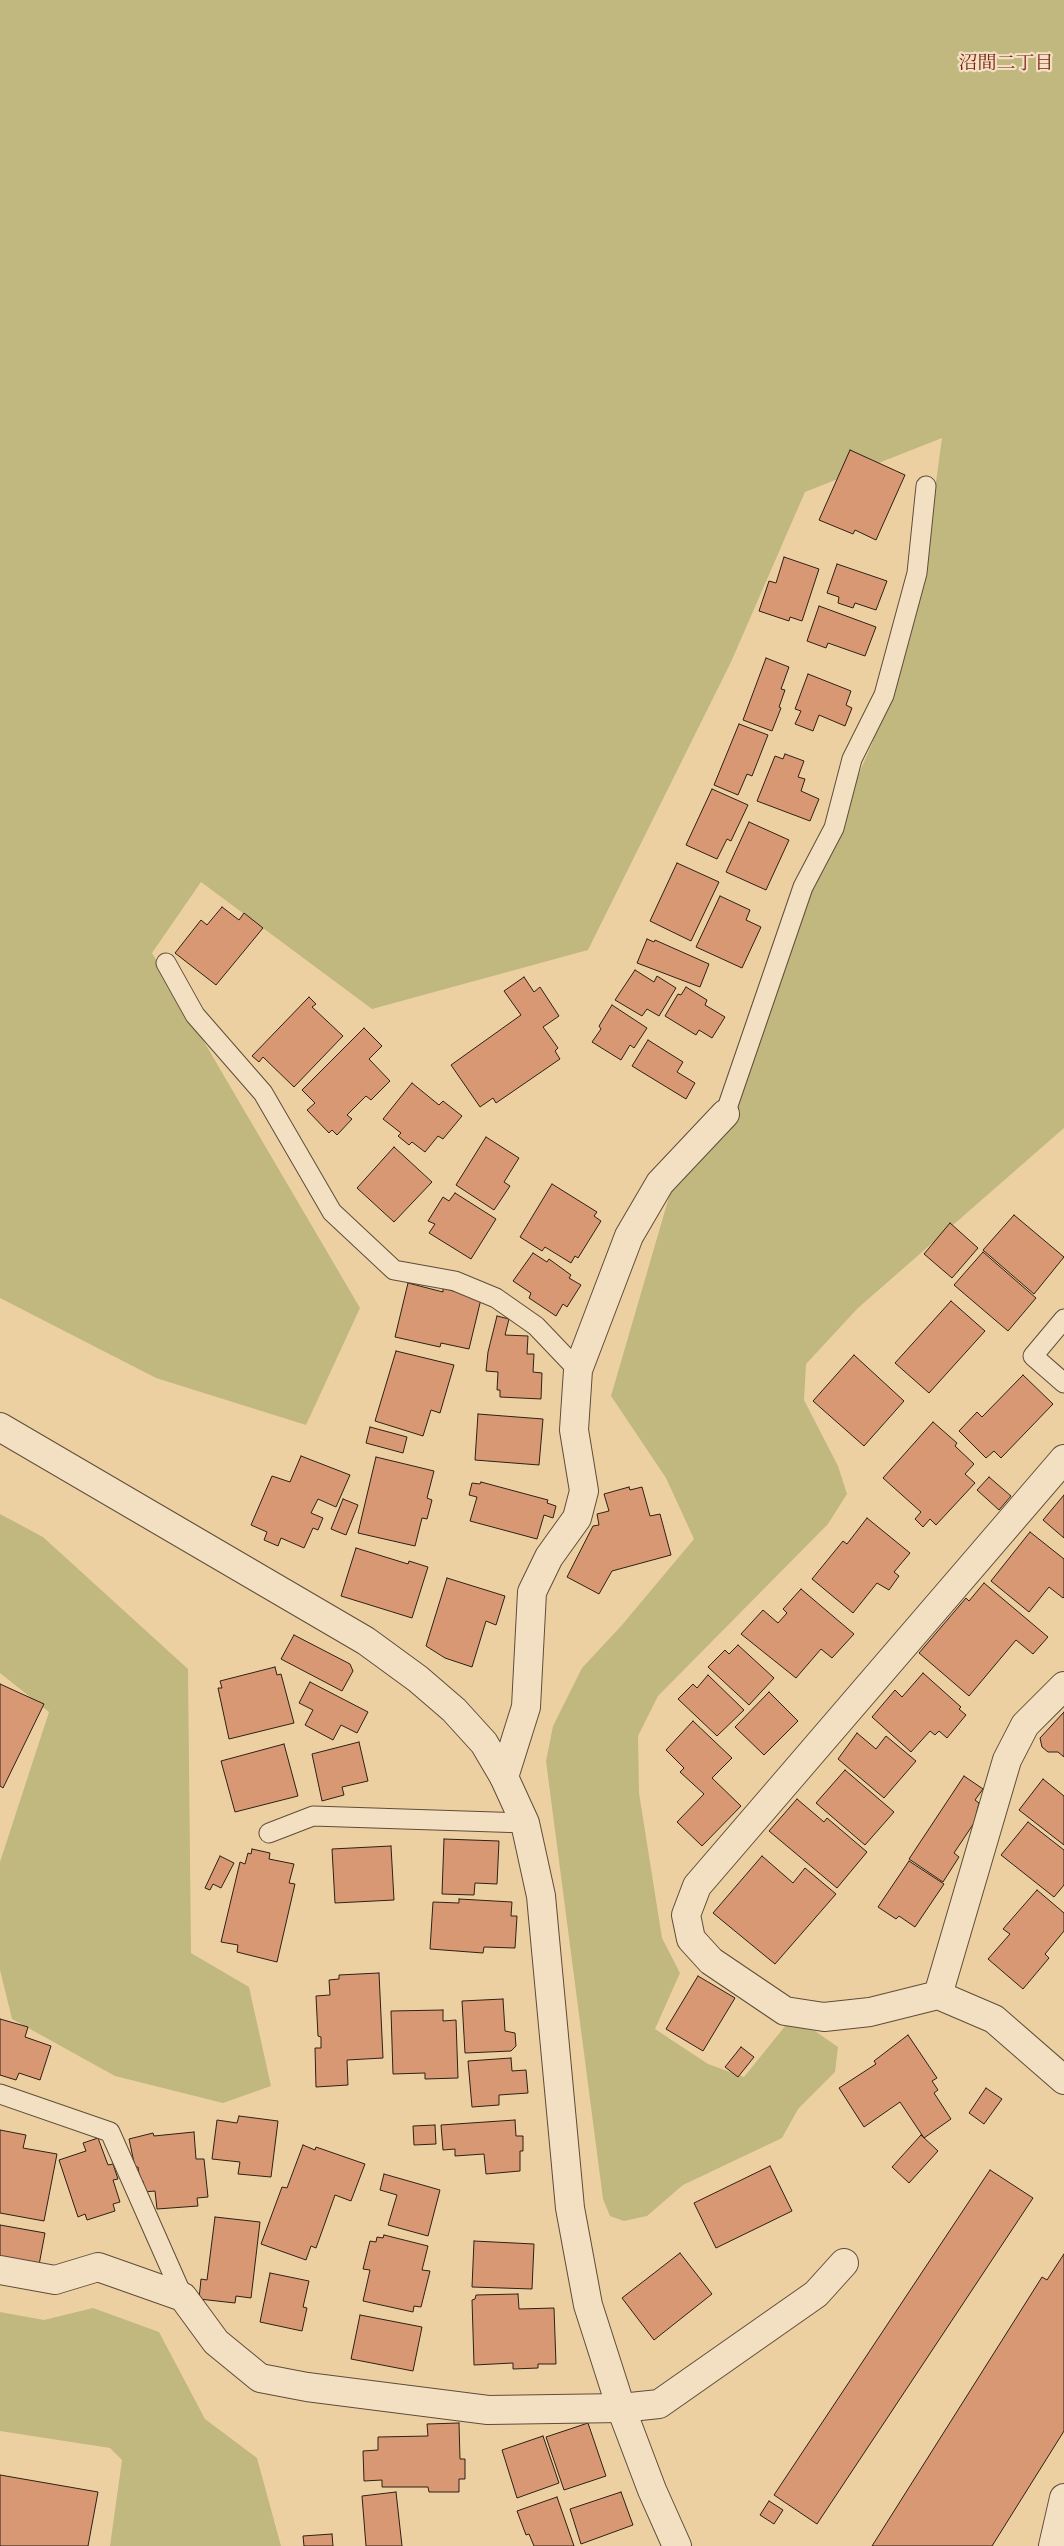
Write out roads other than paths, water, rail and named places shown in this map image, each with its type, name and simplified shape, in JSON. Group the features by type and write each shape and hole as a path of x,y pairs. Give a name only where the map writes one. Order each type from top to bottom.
{"street":[{"path":"504,1777 526,1707 532,1592 548,1557 577,1518 584,1491 574,1430 578,1370 629,1236 660,1183 725,1114"},
{"path":"0,1428 366,1640 418,1679 454,1710 484,1743 504,1777 525,1824 540,1896 570,2208 588,2305 621,2408 652,2490 677,2546"},
{"path":"1064,1459 697,1886 686,1915 691,1939 710,1961 785,2011 824,2018 870,2012 938,1995 994,2019 1064,2080"},
{"path":"938,1995 1007,1760 1025,1725 1064,1686"},
{"path":"0,2270 55,2280 98,2267 183,2297 216,2342 260,2378 306,2388 488,2410 621,2408 659,2404 816,2294 844,2263"},
{"path":"1052,2546 1064,2498"}],"lane":[{"path":"725,1114 803,887 834,828 852,759 884,696 917,573 926,486"},
{"path":"166,962 195,1015 262,1092 332,1212 394,1270 455,1281 496,1298 536,1326 578,1370"},
{"path":"1064,1319 1032,1356 1064,1383"},
{"path":"269,1833 313,1816 525,1824"},
{"path":"0,2094 110,2132 183,2297"}],"district":[{"name":"沼間二丁目","path":"1006,65"}]}
